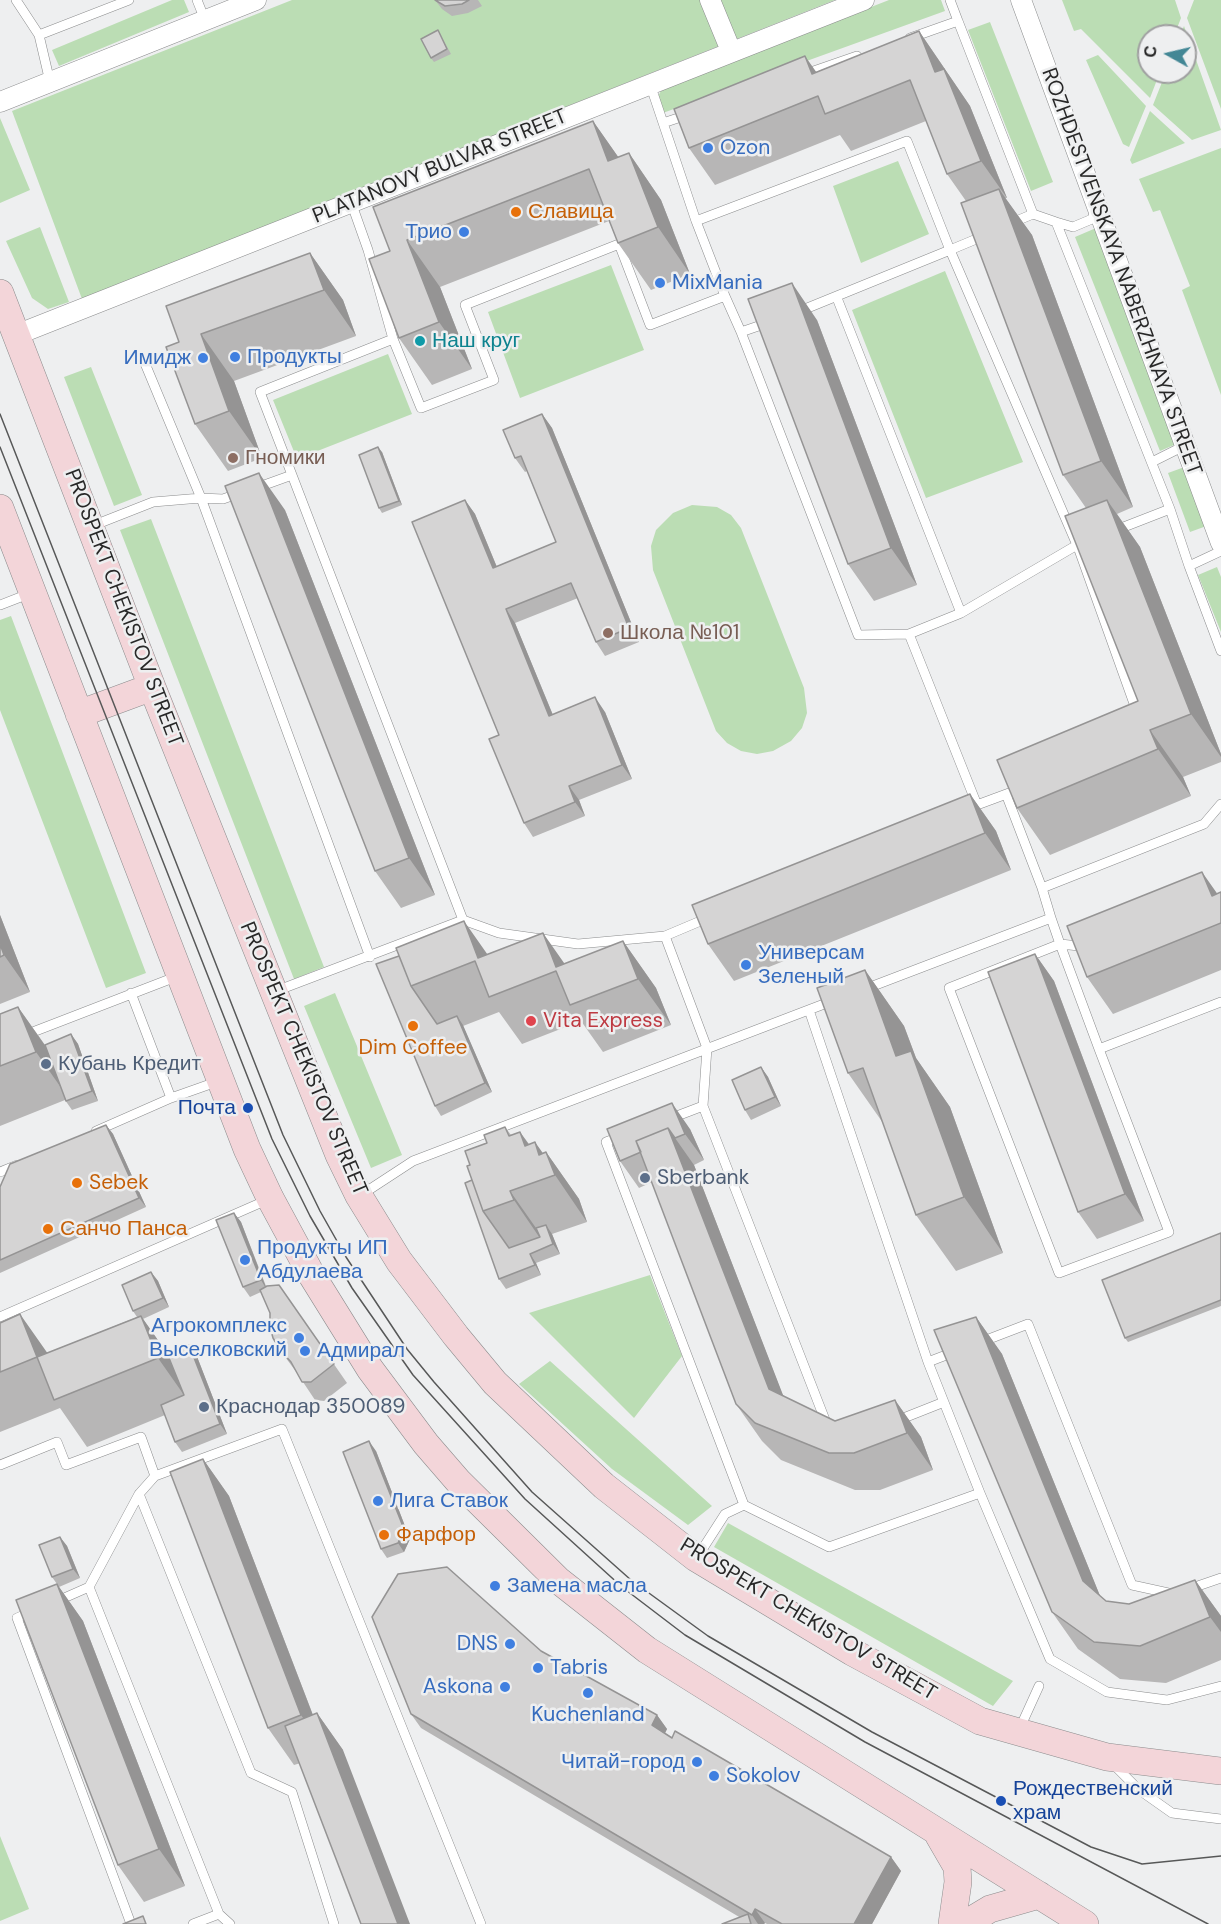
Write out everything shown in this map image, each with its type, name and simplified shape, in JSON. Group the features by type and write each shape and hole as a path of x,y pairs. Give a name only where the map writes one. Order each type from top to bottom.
{"main road":[{"name":"PROSPEKT CHEKISTOV STREET","path":"0,293 8,338 92,526 152,687 339,1155 359,1196 399,1261 495,1383 604,1486 696,1558 852,1652 980,1721 1107,1757 1221,1772"},
{"path":"0,508 247,1149 270,1198 311,1274 370,1369 426,1444 458,1481 558,1580 648,1650 936,1833 1039,1895 1076,1921"},
{"path":"79,714 152,687"},
{"path":"936,1833 957,1867 958,1882 952,1924"},
{"path":"965,1924 990,1909 1039,1895"}],"street":[{"path":"0,102 256,0"},
{"path":"710,0 732,51"},
{"name":"PLATANOVY BULVAR STREET","path":"8,338 864,0"},
{"name":"ROZHDESTVENSKAYA NABERZHNAYA STREET","path":"1021,0 1221,543"}],"lane":[{"path":"16,0 39,35 50,82"},
{"path":"39,35 129,0"},
{"path":"197,0 205,20"},
{"path":"950,0 1033,214"},
{"path":"901,41 958,21"},
{"path":"799,76 867,53"},
{"path":"650,84 696,221 858,635 909,634 961,612 1077,545 1088,541"},
{"path":"663,123 697,111"},
{"path":"696,221 908,141 950,250 1077,545 1139,720"},
{"path":"351,202 368,250 393,339 420,408 494,380 465,305 619,244 650,325 725,296"},
{"path":"1002,228 1033,214 1072,227 1092,219 1096,208"},
{"path":"1056,222 1152,462 1221,651"},
{"path":"795,313 837,298 992,232"},
{"path":"837,298 961,612"},
{"path":"741,332 784,317"},
{"path":"393,339 260,392 463,920"},
{"path":"144,361 201,498 370,957"},
{"path":"1152,462 1186,445"},
{"path":"92,526 153,502 201,498 223,499 292,475"},
{"path":"1108,533 1170,509"},
{"path":"1189,566 1221,551"},
{"path":"0,605 34,592"},
{"path":"909,634 977,805"},
{"path":"955,814 1028,786"},
{"path":"1006,794 1042,888 1060,944 1099,1049 1169,1232 1059,1273 949,988 1060,944 1079,946 1090,942"},
{"path":"1042,888 1204,824 1221,804"},
{"path":"274,992 463,920 499,933 578,944 665,936 719,913"},
{"path":"853,993 1051,918"},
{"path":"665,936 707,1048 703,1106 827,1425 838,1428"},
{"path":"20,1037 180,975"},
{"path":"131,993 171,1098"},
{"path":"359,1196 413,1161 842,997"},
{"path":"1099,1049 1221,1002"},
{"path":"809,1010 928,1362 1050,1659 1107,1692 1167,1700 1221,1686"},
{"path":"86,1135 171,1098 220,1081"},
{"path":"660,1122 703,1106"},
{"path":"627,1134 606,1142 744,1505 829,1547 980,1493"},
{"path":"0,1172 21,1163"},
{"path":"0,1317 270,1198"},
{"path":"972,1345 1028,1324 1132,1585 1173,1595 1221,1578"},
{"path":"928,1362 961,1349"},
{"path":"891,1423 944,1402"},
{"path":"48,1605 89,1587 139,1494 155,1476 282,1429 481,1924"},
{"path":"0,1465 57,1442 66,1465 141,1437 155,1476"},
{"path":"139,1494 251,1773 292,1792 334,1924"},
{"path":"696,1558 726,1514 744,1505"},
{"path":"89,1587 219,1914 230,1924"},
{"path":"37,1609 16,1618 131,1924"},
{"path":"1018,1732 1039,1686"},
{"path":"1107,1757 1138,1789 1172,1813 1221,1819"},
{"path":"193,1924 219,1914"}],"green space":[{"path":"172,0 184,0 189,12 59,66 52,50"},
{"path":"292,0 835,0 82,299 12,111"},
{"path":"889,0 941,0 945,11 660,114 656,100 662,89"},
{"path":"1062,0 1175,0 1181,18 1179,24 1137,24 1137,84 1155,84 1150,98 1081,29 1074,31"},
{"path":"1194,0 1221,0 1221,109 1197,45 1197,24 1189,24 1187,18"},
{"path":"990,22 1053,182 1031,191 968,30"},
{"path":"1098,55 1146,106 1129,147 1123,144 1086,60"},
{"path":"1197,63 1221,130 1192,140 1153,105 1161,84 1197,84"},
{"path":"1150,111 1185,143 1132,164 1130,160"},
{"path":"0,118 30,190 0,203"},
{"path":"1221,148 1221,395 1182,290 1190,286 1160,210 1153,212 1139,179"},
{"path":"898,161 929,234 861,263 833,186"},
{"path":"40,227 69,302 48,309 32,298 6,241"},
{"path":"1096,228 1181,442 1160,451 1075,237"},
{"path":"611,265 644,350 520,398 488,312"},
{"path":"945,271 1023,462 926,498 852,310"},
{"path":"388,354 412,414 297,459 273,400"},
{"path":"91,367 142,495 114,506 64,377"},
{"path":"1190,465 1212,524 1190,532 1168,473"},
{"path":"692,505 717,507 731,515 741,528 804,688 807,713 802,728 791,741 773,751 757,754 741,751 727,743 716,731 653,570 651,546 656,530 673,513"},
{"path":"151,519 324,967 294,979 120,530"},
{"path":"1217,567 1221,577 1221,632 1198,575"},
{"path":"11,616 146,973 106,988 0,710 0,620"},
{"path":"335,993 402,1155 371,1168 304,1006"},
{"path":"650,1275 682,1356 634,1418 529,1313"},
{"path":"550,1361 712,1506 688,1525 612,1469 519,1384"},
{"path":"728,1523 1013,1681 993,1706 714,1547"},
{"path":"0,1836 29,1909 0,1921"}],"building":[{"path":"435,0 469,0 462,4 445,6"},
{"path":"438,30 447,49 431,58 421,39"},
{"path":"919,31 935,72 944,69 981,161 947,174 910,80 825,114 818,96 689,148 674,109 805,56 812,74"},
{"path":"593,121 608,161 629,153 658,227 618,243 589,169 407,240 439,322 399,338 369,259 390,251 373,207"},
{"path":"999,189 1101,461 1063,475 961,203"},
{"path":"310,253 324,290 201,334 229,411 195,424 166,347 179,342 166,306"},
{"path":"792,283 891,548 848,564 748,299"},
{"path":"542,414 629,628 596,642 571,583 506,609 549,716 595,697 622,765 569,786 575,802 524,823 489,739 499,735 412,522 465,500 493,568 556,542 521,456 515,458 503,430"},
{"path":"378,447 399,501 379,508 359,455"},
{"path":"259,473 409,858 375,871 225,486"},
{"path":"1107,500 1191,714 1150,730 1158,749 1017,808 997,760 1138,701 1065,516"},
{"path":"970,794 985,833 708,944 692,905"},
{"path":"1202,872 1212,896 1221,892 1221,923 1087,977 1067,926"},
{"path":"464,921 478,958 543,933 556,967 623,941 638,979 570,1005 556,971 489,997 475,961 411,986 396,948"},
{"path":"0,944 4,955 0,957"},
{"path":"1035,954 1125,1194 1078,1212 988,972"},
{"path":"399,956 411,986 437,1024 457,1016 485,1083 435,1106 376,964"},
{"path":"865,970 896,1056 911,1051 964,1197 916,1215 863,1068 848,1073 817,988"},
{"path":"18,1007 36,1052 0,1066 0,1014"},
{"path":"71,1034 92,1091 66,1101 45,1045"},
{"path":"761,1067 775,1097 745,1110 732,1080"},
{"path":"672,1103 685,1134 675,1138 668,1128 636,1141 641,1152 620,1161 607,1129"},
{"path":"106,1125 139,1198 0,1260 0,1187 10,1164"},
{"path":"505,1127 509,1136 520,1132 525,1146 535,1142 539,1155 546,1152 555,1175 510,1191 514,1200 483,1211 467,1166 470,1165 465,1151 487,1143 484,1135"},
{"path":"668,1128 769,1389 835,1421 895,1400 907,1433 854,1453 829,1453 755,1423 736,1404 636,1141"},
{"path":"472,1180 483,1211 509,1248 540,1237 536,1228 546,1225 553,1244 530,1254 535,1265 499,1279 465,1183"},
{"name":"Продукты ИП Абдулаева","path":"234,1213 261,1280 243,1287 216,1220"},
{"path":"1221,1233 1221,1300 1125,1338 1102,1280"},
{"path":"151,1272 163,1298 133,1311 122,1285"},
{"name":"Адмирал","path":"279,1285 334,1364 311,1382 302,1382 291,1362 273,1338 270,1313 260,1290 267,1286"},
{"path":"20,1314 37,1357 0,1372 0,1323"},
{"path":"141,1316 158,1358 54,1400 37,1357"},
{"path":"976,1317 1083,1581 1106,1601 1129,1604 1195,1580 1210,1617 1140,1646 1094,1642 1052,1612 934,1330"},
{"path":"189,1345 220,1424 175,1442 161,1405 184,1395 167,1353"},
{"path":"369,1441 404,1529 398,1543 381,1549 343,1452"},
{"path":"203,1459 301,1715 268,1728 170,1472"},
{"path":"60,1537 73,1569 52,1577 39,1545"},
{"path":"447,1567 541,1651 657,1715 652,1725 672,1738 675,1731 891,1857 854,1924 782,1924 755,1909 752,1915 411,1714 372,1617 398,1574"},
{"path":"57,1584 159,1849 118,1865 16,1600"},
{"path":"317,1713 398,1924 361,1924 285,1726"},
{"path":"748,1914 751,1924 722,1924"},
{"path":"143,1916 146,1924 123,1924"}],"tram line":[{"path":"0,414 283,1135 320,1211 346,1257 407,1349 434,1382 532,1492 631,1580 708,1636 872,1732 1091,1847 1142,1864 1221,1856"},
{"path":"0,447 272,1139 310,1216 352,1288 413,1375 525,1499 622,1587 685,1635 865,1742 1208,1924"}],"place":[{"name":"Ozon","path":"708,148"},
{"name":"Славица","path":"516,212"},
{"name":"Трио","path":"464,232"},
{"name":"MixMania","path":"660,283"},
{"name":"Наш круг","path":"420,341"},
{"name":"Продукты","path":"235,357"},
{"name":"Имидж","path":"203,358"},
{"name":"Гномики","path":"233,458"},
{"name":"Школа №101","path":"608,633"},
{"name":"Универсам Зеленый","path":"746,965"},
{"name":"Vita Express","path":"531,1021"},
{"name":"Dim Coffee","path":"413,1026"},
{"name":"Кубань Кредит","path":"46,1064"},
{"name":"Почта","path":"248,1108"},
{"name":"Sberbank","path":"645,1178"},
{"name":"Sebek","path":"77,1183"},
{"name":"Санчо Панса","path":"48,1229"},
{"name":"Продукты ИП Абдулаева","path":"245,1260"},
{"name":"Агрокомплекс Выселковский","path":"299,1338"},
{"name":"Адмирал","path":"305,1351"},
{"name":"Краснодар 350089","path":"204,1407"},
{"name":"Лига Ставок","path":"378,1501"},
{"name":"Фарфор","path":"384,1535"},
{"name":"Замена масла","path":"495,1586"},
{"name":"DNS","path":"510,1644"},
{"name":"Tabris","path":"538,1668"},
{"name":"Askona","path":"505,1687"},
{"name":"Kuchenland","path":"588,1693"},
{"name":"Читай-город","path":"697,1762"},
{"name":"Sokolov","path":"714,1776"},
{"name":"Рождественский храм","path":"1001,1801"}]}
